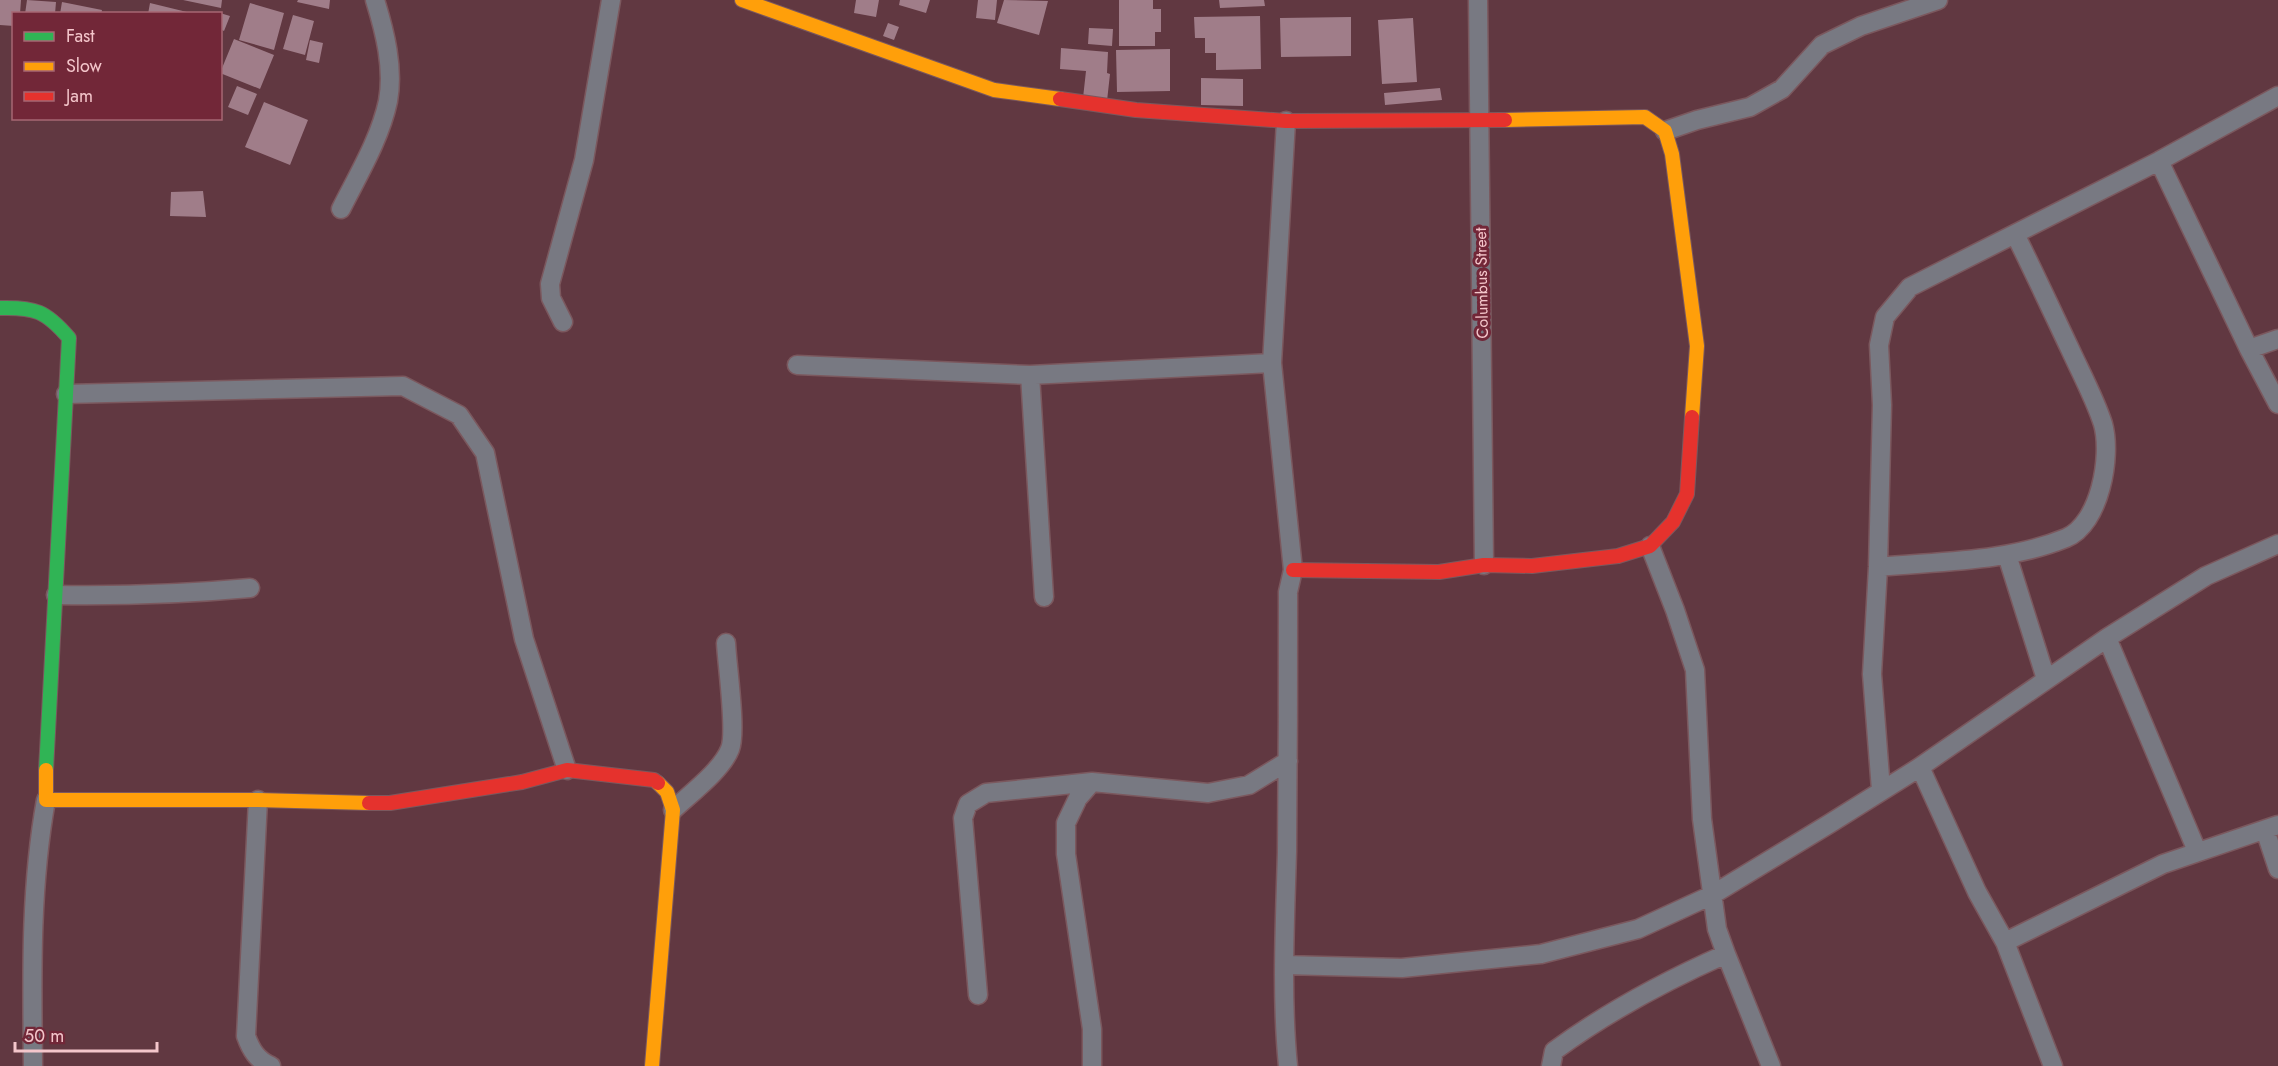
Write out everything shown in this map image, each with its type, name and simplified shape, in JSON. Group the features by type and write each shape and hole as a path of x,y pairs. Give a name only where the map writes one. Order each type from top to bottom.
{"street":[{"path":"341,209 371,150 388,101 389,56 375,0"},
{"path":"563,322 551,298 550,284 584,160 611,0"},
{"path":"742,0 994,90 1136,110 1286,121 1480,121 1645,117 1665,131 1672,154 1697,346 1687,494 1673,522 1650,546 1618,556 1532,566 1484,565 1439,572 1293,570"},
{"name":"Columbus Street","path":"1478,0 1484,565"},
{"path":"1665,131 1697,120 1750,107 1782,89 1822,45 1861,26 1938,0"},
{"path":"1881,790 1872,674 1878,567 1882,405 1879,345 1885,317 1910,287 2159,161 2278,96"},
{"path":"1286,121 1272,363 1293,570 1288,592 1288,761 1284,964 1285,1039 1288,1066"},
{"path":"2159,161 2249,349 2278,404"},
{"path":"1878,567 2007,555 2068,538 2082,528 2094,508 2101,484 2105,453 2103,425 2083,377 2015,234"},
{"path":"0,308 32,307 52,318 69,338 46,748 46,800 40,833 32,948 33,1066"},
{"path":"2249,349 2278,339"},
{"path":"797,365 1030,375 1272,363"},
{"path":"1030,375 1044,597"},
{"path":"66,394 403,386 459,415 485,453 524,639 567,770"},
{"path":"1284,964 1402,968 1541,954 1638,929 1712,895 1829,824 1920,767 2107,638 2206,576 2278,544"},
{"path":"1650,546 1695,670 1702,819 1717,928 1771,1066"},
{"path":"2007,555 2046,679"},
{"path":"56,595 172,594 250,588"},
{"path":"2107,638 2197,851"},
{"path":"673,810 723,761 731,748 733,728 726,643"},
{"path":"978,994 963,818 968,804 986,793 1092,782 1208,793 1249,785 1288,761"},
{"path":"1920,767 1977,892 2005,942 2053,1066"},
{"path":"46,800 258,800 390,803 522,782 567,770 654,780 667,792 673,810 652,1066"},
{"path":"1092,782 1078,798 1066,823 1066,854 1092,1029 1092,1066"},
{"path":"258,800 246,1036 251,1050 265,1065"},
{"path":"2005,942 2163,864 2271,827 2278,869"},
{"path":"1551,1066 1554,1051 1587,1027 1678,975 1726,954"}],"building":[{"path":"0,0 21,0 20,12 12,12 12,26 0,25"},
{"path":"27,0 56,2 55,12 25,12"},
{"path":"183,0 222,0 221,8"},
{"path":"298,0 330,0 329,9 297,2"},
{"path":"856,0 879,0 876,17 854,13"},
{"path":"900,0 930,0 926,13 899,5"},
{"path":"978,0 997,0 995,20 976,18"},
{"path":"1004,0 1048,1 1039,35 997,23"},
{"path":"1119,0 1153,0 1153,9 1161,9 1161,32 1155,32 1155,46 1119,46"},
{"path":"1219,0 1264,0 1265,6 1220,8"},
{"path":"62,2 102,10 102,12 60,12"},
{"path":"150,3 187,12 148,12"},
{"path":"250,3 284,13 274,50 239,40"},
{"path":"222,14 230,16 224,31 222,30"},
{"path":"293,15 314,21 305,55 283,49"},
{"path":"1260,16 1261,69 1216,70 1216,53 1205,53 1205,38 1195,38 1194,17"},
{"path":"1351,17 1351,56 1281,57 1280,18"},
{"path":"1413,18 1417,82 1382,84 1378,20"},
{"path":"888,23 899,27 894,40 883,36"},
{"path":"1089,28 1113,29 1112,46 1088,44"},
{"path":"234,39 274,55 260,89 222,74 222,68"},
{"path":"310,40 323,43 319,63 306,60"},
{"path":"1061,48 1108,52 1107,73 1110,74 1107,101 1083,98 1086,71 1060,69"},
{"path":"1170,49 1170,91 1117,92 1116,50"},
{"path":"1201,78 1243,79 1243,106 1201,105"},
{"path":"237,86 257,94 248,115 228,107"},
{"path":"1440,88 1442,100 1385,105 1384,93"},
{"path":"264,102 308,120 290,165 245,147"},
{"path":"203,191 206,217 170,216 171,192"}],"traffic: fast":[{"path":"0,308 22,308 39,312 69,338 46,770"}],"traffic: slow":[{"path":"742,0 994,90 1060,99"},
{"path":"1505,120 1645,117 1665,131 1672,154 1697,346 1692,417"},
{"path":"46,770 46,800 258,800 369,803"},
{"path":"652,1066 673,810 667,792 658,783"}],"traffic: jam":[{"path":"1060,99 1136,110 1286,121 1505,120"},
{"path":"1293,570 1439,572 1484,565 1532,566 1618,556 1650,546 1673,522 1687,494 1692,417"},
{"path":"369,803 390,803 522,782 567,770 654,780 658,783"}]}
